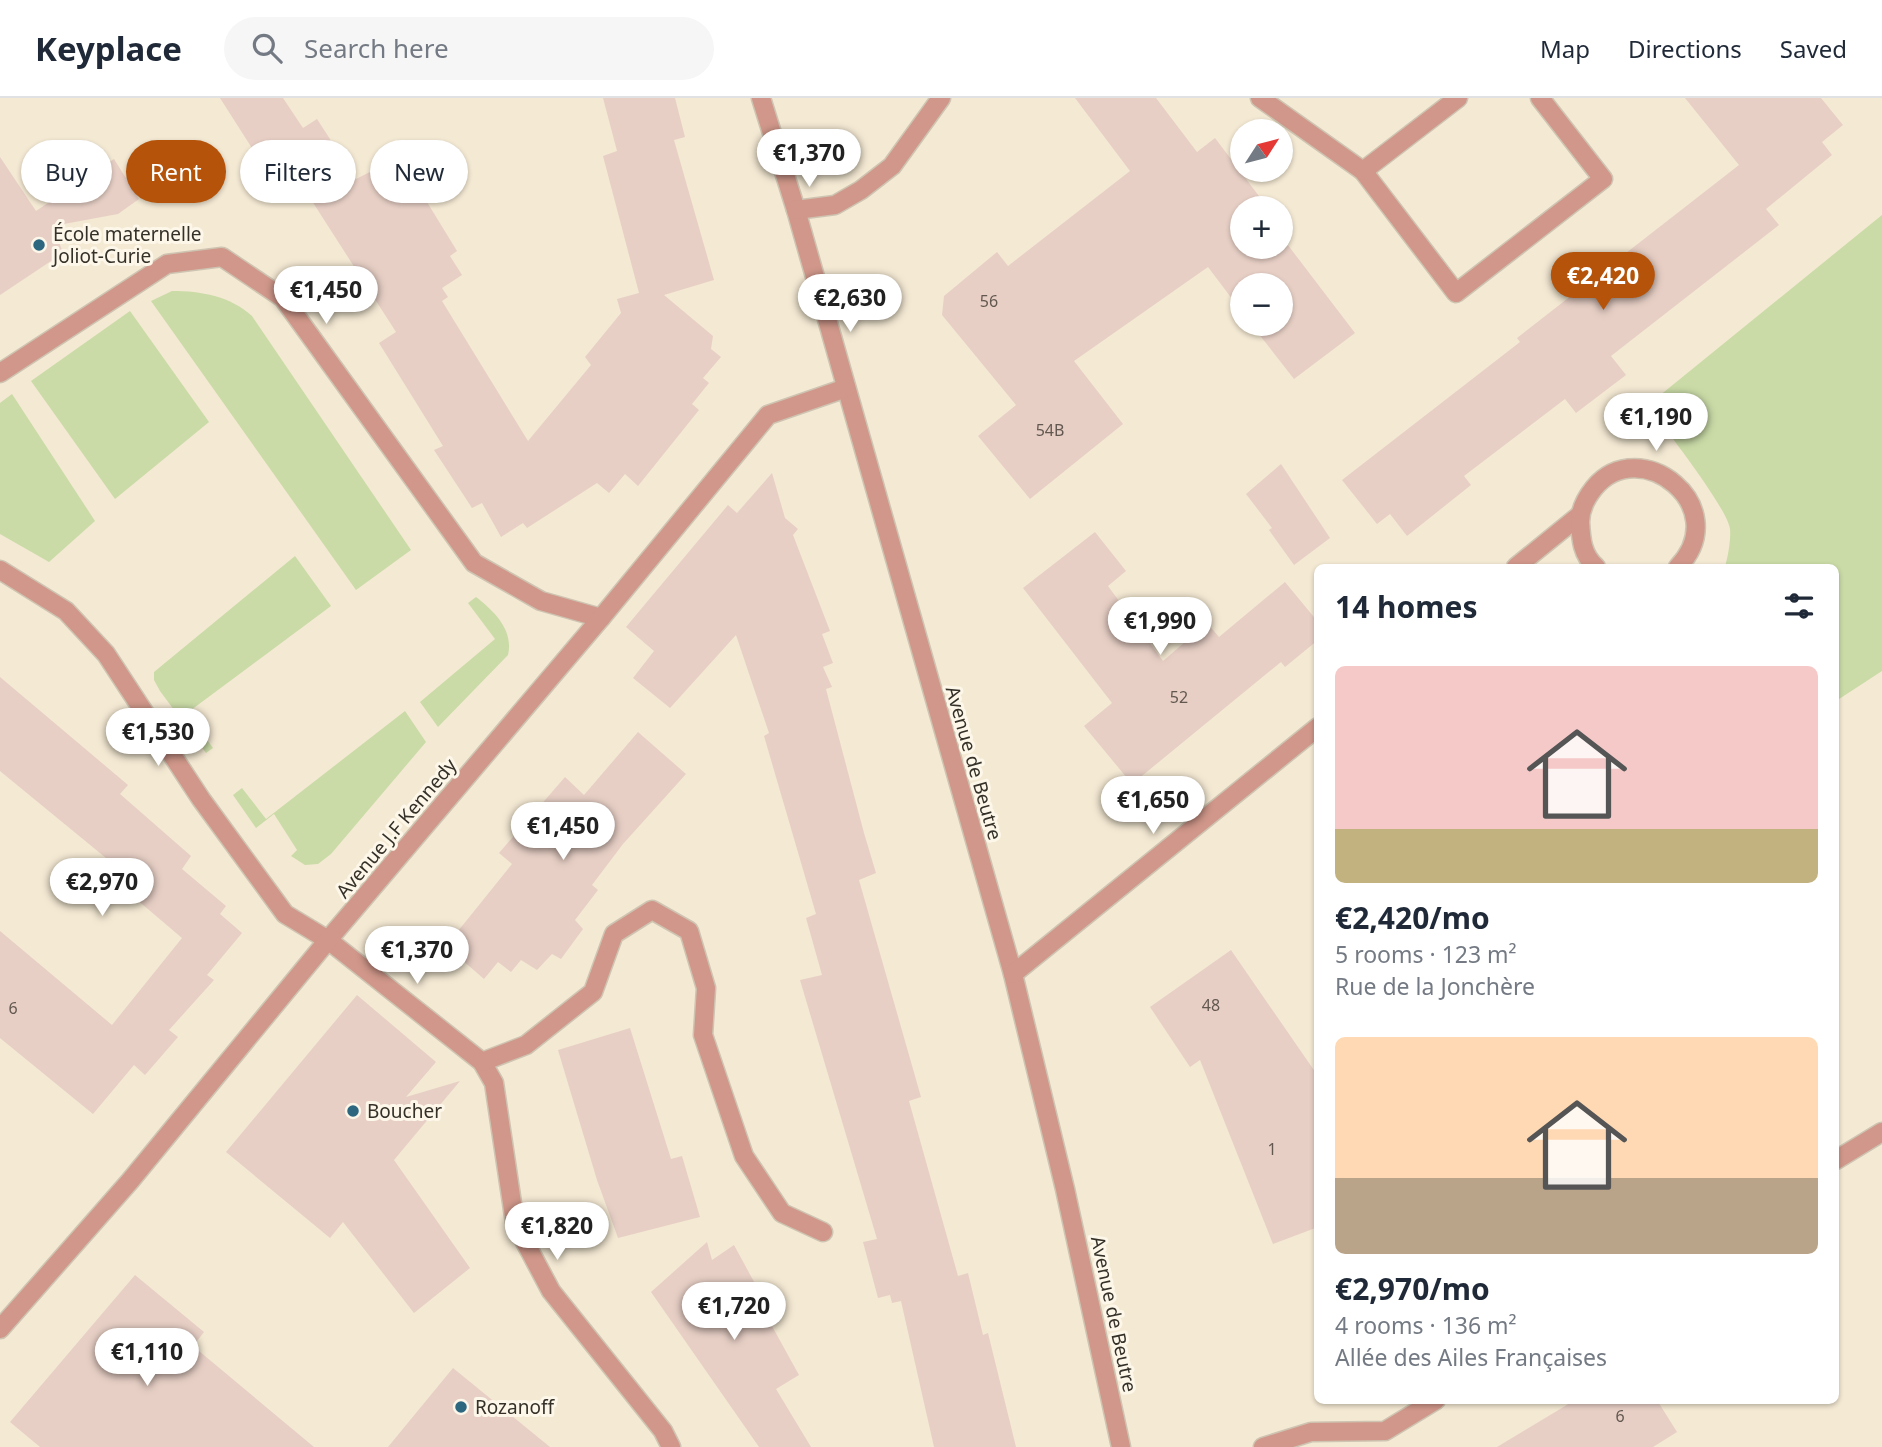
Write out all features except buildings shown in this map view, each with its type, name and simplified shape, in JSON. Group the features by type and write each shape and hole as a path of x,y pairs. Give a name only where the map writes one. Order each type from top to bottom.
{"street":[{"name":"Avenue de Beutre","path":"761,98 796,210 1013,974 1065,1189 1121,1447"},
{"path":"796,210 835,205 882,174 892,166 941,98"},
{"path":"1260,98 1363,171 1456,293 1603,179 1540,98"},
{"path":"1363,171 1458,98"},
{"path":"0,373 167,264 222,257 283,298 474,563 541,601 601,618"},
{"name":"Avenue J.F Kennedy","path":"0,1329 130,1181 768,415 845,388"},
{"path":"1593,564 1582,545 1580,516 1587,497 1600,481 1618,472 1645,469 1664,475 1680,488 1690,505 1695,519 1694,539 1687,558 1681,564"},
{"path":"1520,564 1580,516"},
{"path":"0,570 66,611 106,654 201,799 285,914 328,940 482,1062 494,1083 515,1223 551,1291 663,1431 671,1447"},
{"path":"1013,974 1314,730"},
{"path":"482,1062 526,1045 593,992 614,934 652,910 689,930 706,988 703,1035 744,1156 782,1213 823,1231"},
{"path":"1839,1158 1882,1132"},
{"path":"1264,1447 1311,1432 1389,1439 1431,1404"}],"green space":[{"path":"1882,215 1882,671 1839,699 1839,564 1726,564 1730,533 1726,518 1707,486 1648,405"},
{"path":"172,291 194,292 225,299 252,316 411,550 356,590 151,301"},
{"path":"130,311 209,422 115,499 31,381"},
{"path":"12,394 95,521 49,562 0,534 0,403"},
{"path":"295,556 331,606 187,713 213,748 206,753 160,691 154,680 154,672"},
{"path":"476,597 496,615 505,629 508,655 438,727 420,702 495,639 468,603"},
{"path":"405,711 426,742 331,854 318,864 305,865 291,856 297,850 274,814 256,828 233,795 242,788 266,819"}],"place":[{"name":"École maternelle Joliot-Curie","path":"39,245"},
{"name":"Boucher","path":"353,1111"},
{"name":"Rozanoff","path":"461,1407"}]}
